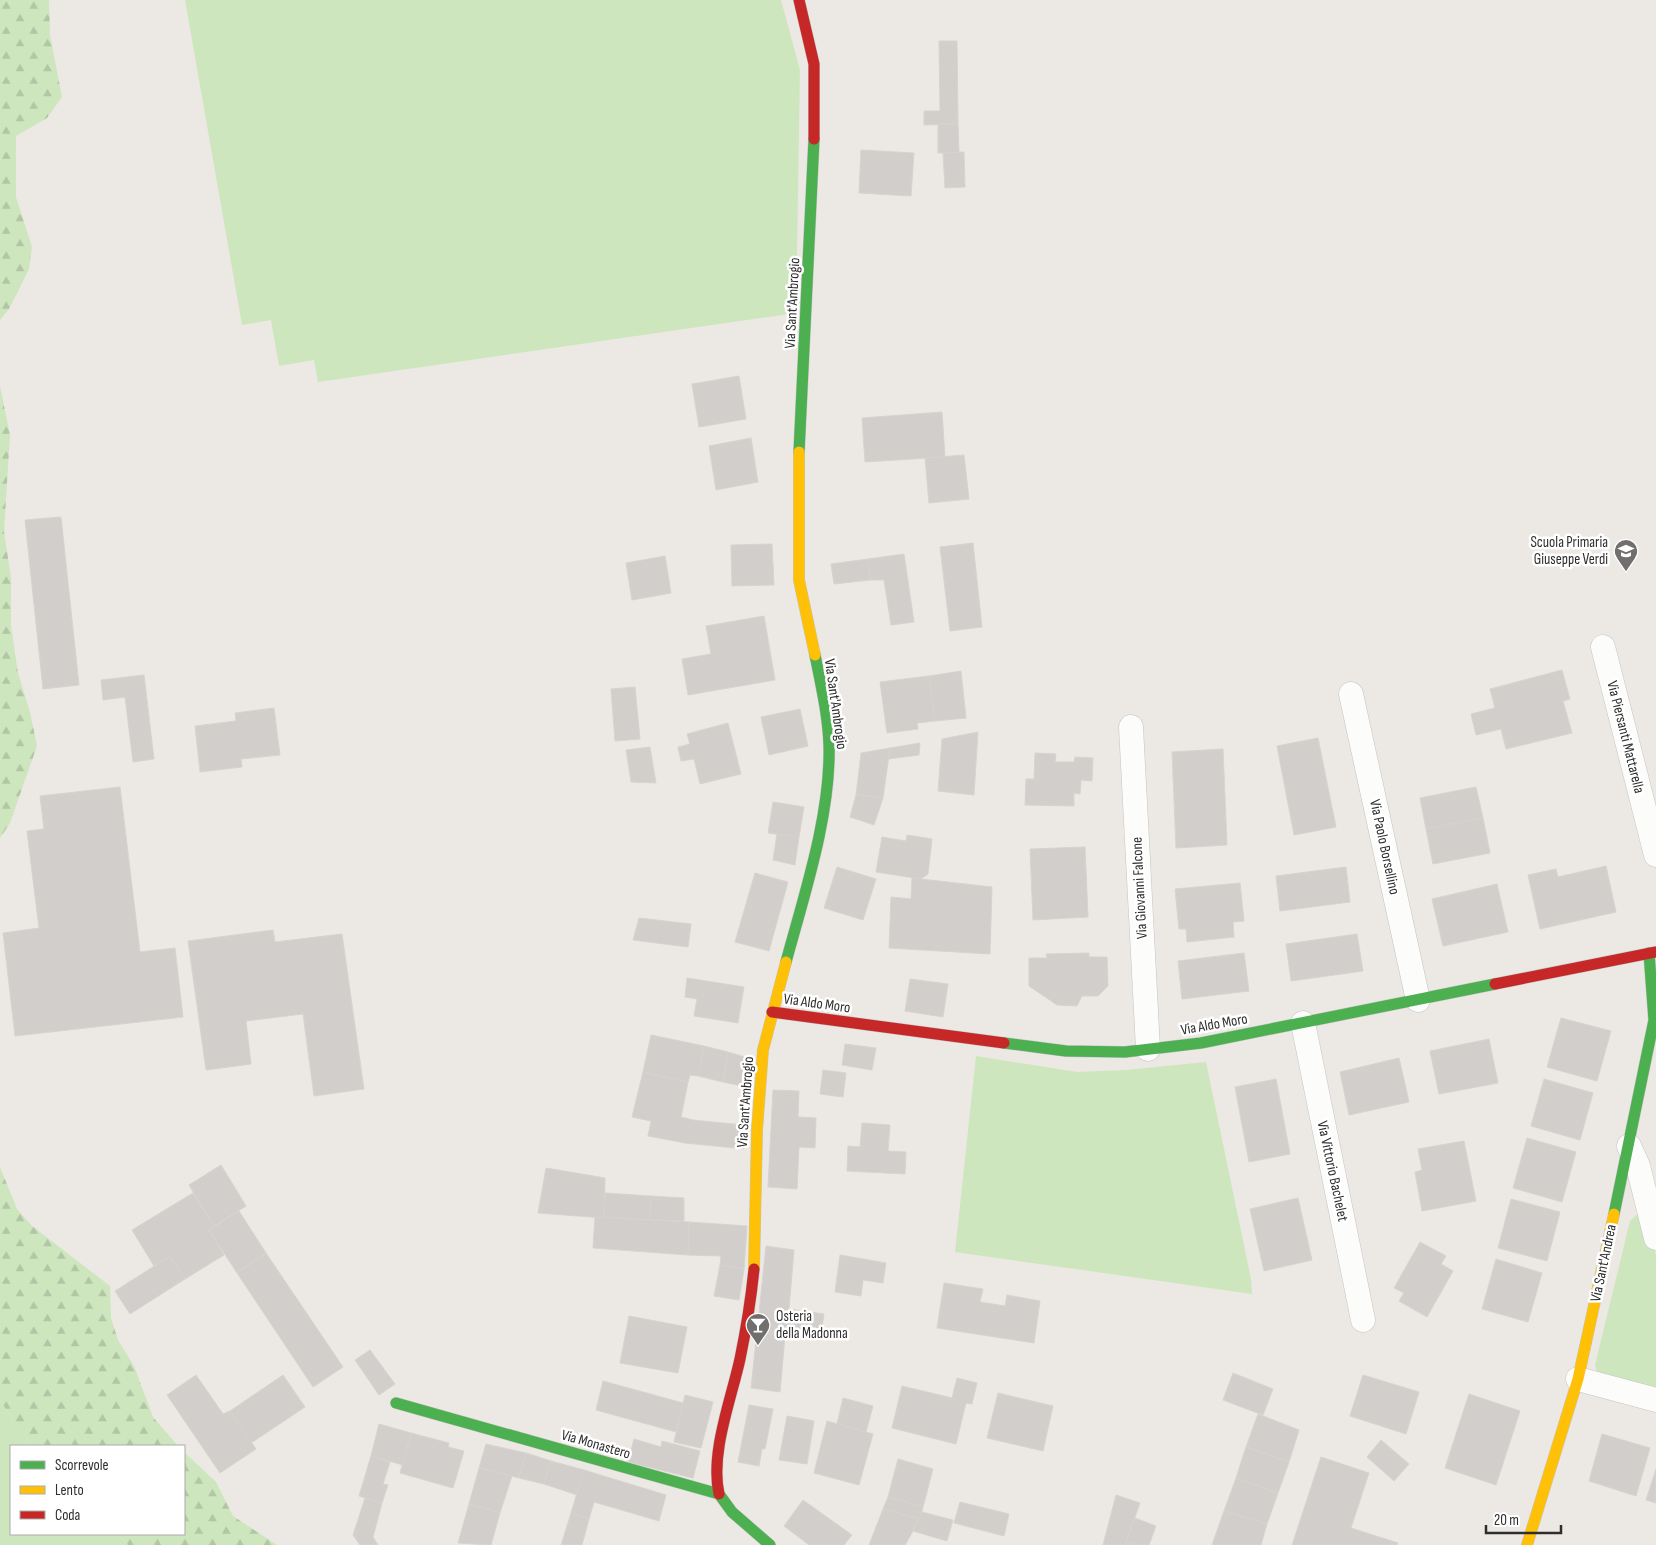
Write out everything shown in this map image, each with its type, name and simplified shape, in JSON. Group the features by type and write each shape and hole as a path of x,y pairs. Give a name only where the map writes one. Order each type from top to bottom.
{"street":[{"name":"Via Sant'Ambrogio","path":"718,1494 716,1480 724,1424 740,1359 754,1271 757,1130 763,1050 814,852 828,779 829,745 824,700 799,580 799,445 816,128 814,64 809,36 799,0"},
{"name":"Via Piersanti Mattarella","path":"1603,647 1656,855"},
{"name":"Via Paolo Borsellino","path":"1351,694 1418,1000"},
{"name":"Via Giovanni Falcone","path":"1131,726 1148,1049"},
{"name":"Via Aldo Moro","path":"772,1012 1066,1051 1125,1052 1202,1043 1653,952"},
{"name":"Via Sant'Andrea","path":"1527,1545 1578,1379 1629,1146 1654,1020 1653,952"},
{"name":"Via Vittorio Bachelet","path":"1303,1023 1363,1320"},
{"path":"1629,1146 1638,1166 1656,1238"},
{"path":"1578,1379 1656,1400"},
{"name":"Via Monastero","path":"396,1403 718,1494"},
{"path":"718,1494 732,1512 770,1545"}],"green space":[{"path":"0,0 49,0 50,35 62,97 47,118 16,136 16,197 32,247 29,269 9,309 0,320"},
{"path":"185,0 781,0 800,70 796,313 318,382 314,360 279,366 271,320 242,325"},
{"path":"0,386 10,435 4,531 11,578 11,626 18,673 30,712 37,746 10,823 0,838"},
{"path":"976,1056 1077,1072 1125,1070 1206,1062 1251,1279 1252,1294 955,1252"},
{"path":"0,1167 17,1209 32,1226 110,1286 111,1318 118,1340 134,1366 153,1417 177,1445 32,1445 0,1401"},
{"path":"1638,1214 1648,1222 1656,1255 1656,1387 1638,1386 1598,1375 1595,1365 1630,1221"},
{"path":"0,1401 32,1445 10,1445 10,1535 118,1535 128,1545 0,1545"},
{"path":"185,1453 216,1482 233,1516 277,1545 128,1545 118,1535 185,1535"}],"building":[{"path":"939,41 957,41 958,124 924,125 924,111 940,111"},
{"path":"938,124 958,124 959,153 938,153"},
{"path":"861,150 914,153 911,196 859,193"},
{"path":"964,152 965,187 945,188 943,153"},
{"path":"739,376 746,419 699,427 692,384"},
{"path":"942,412 945,457 865,462 862,418"},
{"path":"751,438 758,482 716,490 709,446"},
{"path":"964,455 969,499 929,503 925,458"},
{"path":"61,517 79,685 43,689 25,520"},
{"path":"973,543 982,627 950,631 940,547"},
{"path":"772,544 774,585 732,586 731,545"},
{"path":"904,554 914,622 891,625 884,580 870,580 868,559"},
{"path":"665,556 671,593 632,600 626,563"},
{"path":"868,559 870,580 834,584 831,564"},
{"path":"764,616 775,680 688,695 682,659 711,654 706,626"},
{"path":"1562,670 1570,699 1563,701 1572,733 1506,749 1501,729 1476,735 1471,714 1495,708 1490,689"},
{"path":"961,671 966,718 935,721 929,676"},
{"path":"144,675 154,759 133,762 125,697 103,700 101,680"},
{"path":"929,676 935,721 917,723 918,729 887,733 880,682"},
{"path":"635,687 640,739 615,741 611,689"},
{"path":"274,708 280,755 241,759 242,767 200,772 195,726 236,721 235,713"},
{"path":"800,709 808,746 769,755 761,717"},
{"path":"728,723 741,774 700,784 694,759 681,761 678,747 690,744 687,734"},
{"path":"978,732 974,795 938,791 942,739"},
{"path":"1318,738 1336,827 1294,835 1277,746"},
{"path":"920,743 919,755 888,759 890,748"},
{"path":"650,747 656,783 631,782 626,750"},
{"path":"890,748 883,798 856,795 861,753"},
{"path":"1223,749 1227,845 1176,848 1172,752"},
{"path":"1035,753 1056,754 1055,762 1074,762 1075,757 1093,758 1092,781 1081,780 1080,794 1074,793 1074,806 1025,805 1026,779 1034,779"},
{"path":"120,787 140,952 175,948 183,1017 15,1036 3,933 39,928 27,831 44,829 40,796"},
{"path":"1476,787 1483,818 1426,829 1420,798"},
{"path":"856,795 883,798 874,825 850,817"},
{"path":"773,802 804,807 799,837 768,833"},
{"path":"1483,818 1490,853 1433,864 1426,829"},
{"path":"777,834 799,837 795,865 773,860"},
{"path":"907,835 932,839 928,874 921,879 876,872 882,837 906,841"},
{"path":"1085,847 1088,917 1033,920 1030,849"},
{"path":"1606,866 1616,912 1540,929 1528,875 1556,869 1558,877"},
{"path":"837,867 876,879 863,920 824,908"},
{"path":"1346,867 1350,902 1280,911 1276,876"},
{"path":"755,873 788,882 769,951 735,942"},
{"path":"912,878 992,887 990,954 889,948 891,897 911,899"},
{"path":"1240,883 1244,921 1233,922 1234,937 1187,942 1186,929 1179,929 1175,889"},
{"path":"1497,884 1508,932 1443,946 1432,899"},
{"path":"639,918 691,924 688,947 633,940"},
{"path":"273,930 275,942 342,934 364,1089 314,1096 303,1014 246,1021 251,1064 206,1070 188,941"},
{"path":"1357,934 1363,971 1291,981 1286,944"},
{"path":"1089,953 1089,957 1107,957 1108,986 1098,996 1082,996 1077,1006 1057,1005 1029,986 1029,958 1047,958 1046,954"},
{"path":"1244,953 1249,991 1182,999 1178,961"},
{"path":"687,978 744,987 738,1023 694,1016 697,999 685,997"},
{"path":"910,979 948,984 943,1017 905,1011"},
{"path":"1561,1018 1611,1031 1597,1081 1547,1067"},
{"path":"651,1035 704,1046 698,1076 690,1075 688,1082 643,1072"},
{"path":"1489,1039 1498,1083 1439,1094 1430,1051"},
{"path":"845,1044 876,1048 872,1070 842,1065"},
{"path":"704,1046 728,1052 723,1082 698,1076"},
{"path":"728,1052 745,1057 747,1087 723,1082"},
{"path":"1399,1058 1409,1102 1349,1115 1340,1072"},
{"path":"823,1070 846,1073 843,1097 820,1094"},
{"path":"643,1072 688,1082 681,1117 743,1125 744,1149 685,1143 648,1136 651,1121 632,1117"},
{"path":"1276,1079 1290,1154 1249,1162 1235,1087"},
{"path":"1544,1079 1593,1093 1580,1140 1531,1126"},
{"path":"773,1090 799,1091 798,1117 816,1118 815,1148 799,1147 797,1189 768,1187"},
{"path":"862,1123 890,1125 888,1151 906,1152 905,1174 847,1171 848,1146 860,1147"},
{"path":"1527,1138 1576,1152 1562,1202 1513,1188"},
{"path":"1464,1141 1476,1201 1422,1211 1415,1172 1422,1170 1418,1149"},
{"path":"221,1165 246,1206 214,1226 189,1185"},
{"path":"546,1168 605,1178 604,1218 538,1213"},
{"path":"193,1193 214,1226 209,1230 224,1255 185,1279 170,1256 154,1266 132,1230"},
{"path":"605,1193 651,1196 650,1220 604,1218"},
{"path":"651,1196 684,1198 684,1221 650,1220"},
{"path":"1298,1198 1312,1260 1264,1271 1250,1209"},
{"path":"1511,1199 1560,1212 1547,1261 1498,1248"},
{"path":"239,1211 266,1253 237,1273 209,1230"},
{"path":"595,1217 689,1222 688,1255 593,1248"},
{"path":"689,1222 747,1226 744,1269 720,1265 721,1256 688,1255"},
{"path":"1420,1242 1446,1256 1441,1264 1453,1271 1427,1317 1399,1301 1404,1293 1394,1288"},
{"path":"766,1246 794,1250 789,1309 824,1314 820,1340 757,1332"},
{"path":"266,1253 343,1367 313,1387 237,1273"},
{"path":"840,1255 886,1263 883,1283 863,1280 861,1296 835,1292"},
{"path":"170,1256 185,1279 130,1314 115,1291"},
{"path":"1496,1259 1542,1273 1528,1322 1482,1309"},
{"path":"720,1265 744,1269 739,1300 714,1296"},
{"path":"944,1283 983,1289 980,1302 1005,1306 1007,1295 1040,1301 1034,1343 937,1328"},
{"path":"629,1316 687,1327 678,1373 620,1363"},
{"path":"757,1332 785,1336 780,1392 751,1388"},
{"path":"370,1350 395,1384 379,1395 355,1360"},
{"path":"1233,1373 1273,1389 1263,1415 1223,1400"},
{"path":"196,1375 223,1414 230,1411 256,1449 220,1473 167,1395"},
{"path":"283,1375 305,1407 251,1443 230,1411"},
{"path":"1363,1375 1419,1392 1406,1434 1350,1416"},
{"path":"957,1378 977,1383 972,1404 966,1403 956,1444 892,1428 902,1386 952,1398"},
{"path":"603,1381 683,1403 676,1432 596,1410"},
{"path":"998,1393 1053,1406 1043,1451 987,1438"},
{"path":"1469,1394 1520,1411 1496,1485 1445,1468"},
{"path":"685,1395 713,1402 701,1448 674,1442"},
{"path":"843,1398 873,1406 866,1432 837,1424"},
{"path":"749,1405 773,1409 765,1449 762,1449 759,1466 738,1462"},
{"path":"1258,1414 1299,1430 1289,1462 1246,1447"},
{"path":"787,1416 814,1421 807,1464 779,1460"},
{"path":"827,1421 873,1434 859,1485 814,1473"},
{"path":"379,1424 411,1433 403,1465 371,1456"},
{"path":"411,1433 449,1443 448,1447 464,1451 453,1488 400,1473"},
{"path":"1602,1434 1650,1448 1636,1496 1589,1481"},
{"path":"634,1439 661,1447 662,1441 700,1451 693,1478 628,1462"},
{"path":"1381,1440 1409,1464 1394,1481 1367,1457"},
{"path":"486,1444 526,1453 519,1478 479,1468"},
{"path":"1246,1447 1289,1462 1278,1493 1236,1478"},
{"path":"526,1453 551,1461 544,1484 519,1478"},
{"path":"371,1456 390,1462 383,1484 388,1485 382,1503 359,1496"},
{"path":"1321,1457 1369,1473 1351,1528 1398,1543 1397,1545 1292,1545"},
{"path":"898,1459 933,1469 923,1507 888,1497"},
{"path":"551,1461 584,1470 577,1495 544,1484"},
{"path":"479,1468 512,1476 500,1513 469,1504"},
{"path":"1656,1469 1656,1503 1646,1500"},
{"path":"584,1470 666,1495 659,1521 594,1502 589,1519 571,1513"},
{"path":"1236,1478 1278,1493 1267,1524 1224,1511"},
{"path":"1116,1495 1140,1503 1125,1545 1103,1545"},
{"path":"888,1497 923,1507 920,1519 883,1509"},
{"path":"365,1498 382,1503 373,1537 378,1545 360,1545 353,1535"},
{"path":"803,1500 852,1535 844,1545 809,1545 784,1526"},
{"path":"960,1502 1009,1514 1004,1536 954,1523"},
{"path":"469,1504 500,1513 491,1545 458,1543"},
{"path":"883,1509 920,1519 905,1545 869,1545"},
{"path":"1224,1511 1267,1524 1261,1545 1212,1545"},
{"path":"922,1512 953,1520 947,1541 913,1531"},
{"path":"571,1513 589,1519 582,1545 561,1545"},
{"path":"1135,1518 1156,1526 1149,1545 1137,1545 1126,1541"},
{"path":"1126,1541 1137,1545 1125,1545"}],"traffic: fast":[{"path":"799,452 814,139"},
{"path":"786,962 815,855 826,799 829,745 824,700 815,655"},
{"path":"1614,1214 1654,1020 1649,953"},
{"path":"1004,1043 1066,1051 1125,1052 1201,1043 1495,984"},
{"path":"396,1403 719,1494 732,1512 770,1545"}],"traffic: slow":[{"path":"799,452 799,580 815,655"},
{"path":"754,1269 757,1130 763,1050 786,962"},
{"path":"1527,1545 1578,1379 1614,1214"}],"traffic: jam":[{"path":"799,0 814,64 814,139"},
{"path":"1495,984 1656,952"},
{"path":"772,1012 1004,1043"},
{"path":"719,1494 717,1478 719,1444 742,1348 754,1269"}],"place":[{"name":"Scuola Primaria Giuseppe Verdi","path":"1626,572"},
{"name":"Osteria della Madonna","path":"758,1346"}]}
